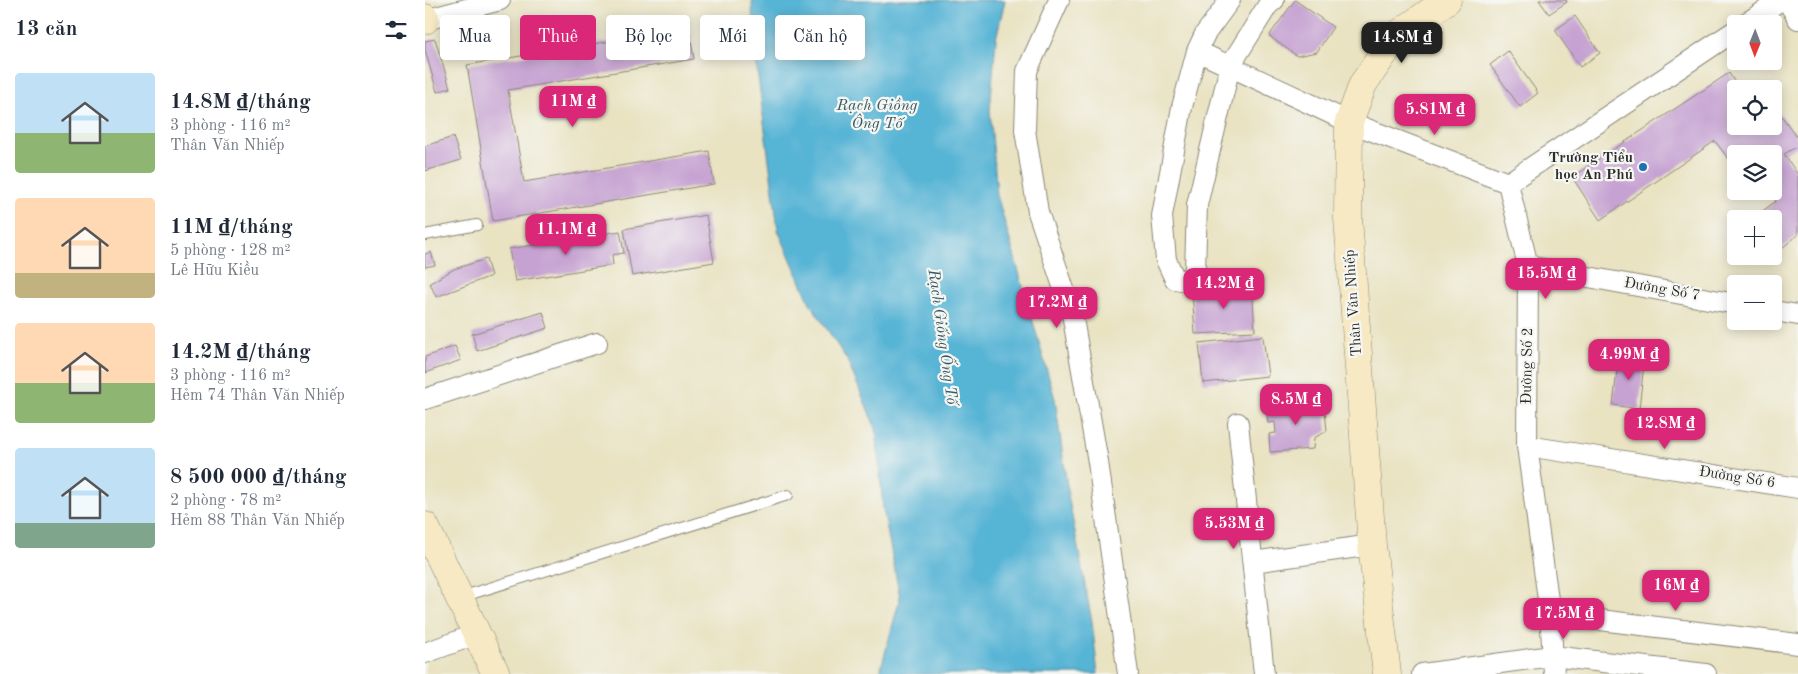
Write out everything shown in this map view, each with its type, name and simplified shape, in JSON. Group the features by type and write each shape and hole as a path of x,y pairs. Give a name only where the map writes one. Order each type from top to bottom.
{"street":[{"path":"425,19 500,0"},
{"path":"1059,0 1027,71 1025,130 1038,212 1072,313 1098,462 1128,674"},
{"path":"1230,0 1205,34 1197,52 1182,107 1162,216 1166,260 1175,279 1188,281 1195,270 1197,205 1230,66 1268,4 1273,0"},
{"name":"Thân Văn Nhiếp","path":"1387,674 1372,546 1348,218 1349,122 1363,84 1395,36 1447,0"},
{"path":"1758,15 1781,0"},
{"path":"1787,0 1798,19"},
{"path":"1197,52 1349,122 1508,183 1727,36"},
{"name":"Đường Số 2","path":"1508,183 1528,266 1527,446 1550,614 1553,665"},
{"name":"Đường Số 7","path":"1528,266 1727,302"},
{"path":"1782,312 1798,315"},
{"path":"425,398 597,343"},
{"path":"1238,423 1264,674"},
{"name":"Đường Số 6","path":"1527,446 1798,488"},
{"path":"425,526 496,674"},
{"path":"1253,562 1372,546"},
{"path":"1550,614 1798,644"},
{"path":"425,653 477,634"},
{"path":"1422,674 1553,665 1707,674"}],"lane":[{"path":"425,234 477,225"},
{"path":"460,598 788,495"}],"water":[{"name":"Rạch Giồng Ông Tố","path":"752,0 1005,0 996,39 990,110 997,195 1055,399 1069,500 1092,622 1098,674 882,674 881,668 900,598 883,508 876,429 847,360 810,303 778,230 756,60 765,60 765,15 752,15"}],"building":[{"path":"1295,0 1333,27 1317,52 1297,56 1269,36"},
{"path":"1539,0 1566,0 1567,2 1549,14"},
{"path":"1575,16 1600,53 1580,67 1555,30"},
{"path":"690,34 694,59 690,60"},
{"path":"435,39 450,88 437,92 425,50 425,41"},
{"path":"606,42 606,60 688,60 508,90 524,182 709,151 714,184 493,221 467,65 497,60 510,60 510,58 520,56 520,60 596,60 596,44"},
{"path":"1508,51 1538,93 1520,107 1490,65"},
{"path":"1729,73 1733,80 1727,80 1727,135 1782,135 1782,116 1798,139 1798,146 1784,154 1798,175 1798,235 1782,248 1782,210 1764,210 1775,200 1782,200 1782,145 1727,145 1727,157 1715,141 1600,220 1572,177"},
{"path":"453,137 461,160 425,171 425,146"},
{"path":"706,215 714,262 632,276 624,229"},
{"path":"620,231 624,253 612,255 613,265 515,281 509,249"},
{"path":"431,252 435,265 425,267 425,254"},
{"path":"486,259 491,276 436,297 430,283 454,269"},
{"path":"1252,286 1255,331 1195,334 1192,290"},
{"path":"543,312 548,328 477,351 472,334"},
{"path":"1263,336 1268,376 1203,383 1199,343"},
{"path":"455,346 461,360 425,373 425,357"},
{"path":"1619,353 1645,355 1639,409 1613,405"},
{"path":"1324,402 1327,431 1314,438 1313,449 1270,452 1269,434 1276,433 1275,422 1268,423 1266,407"}],"place":[{"name":"Trường Tiểu học An Phú","path":"1643,167"}],"water label":[{"name":"Rạch Giống Ống Tố","path":"942,337"}]}
